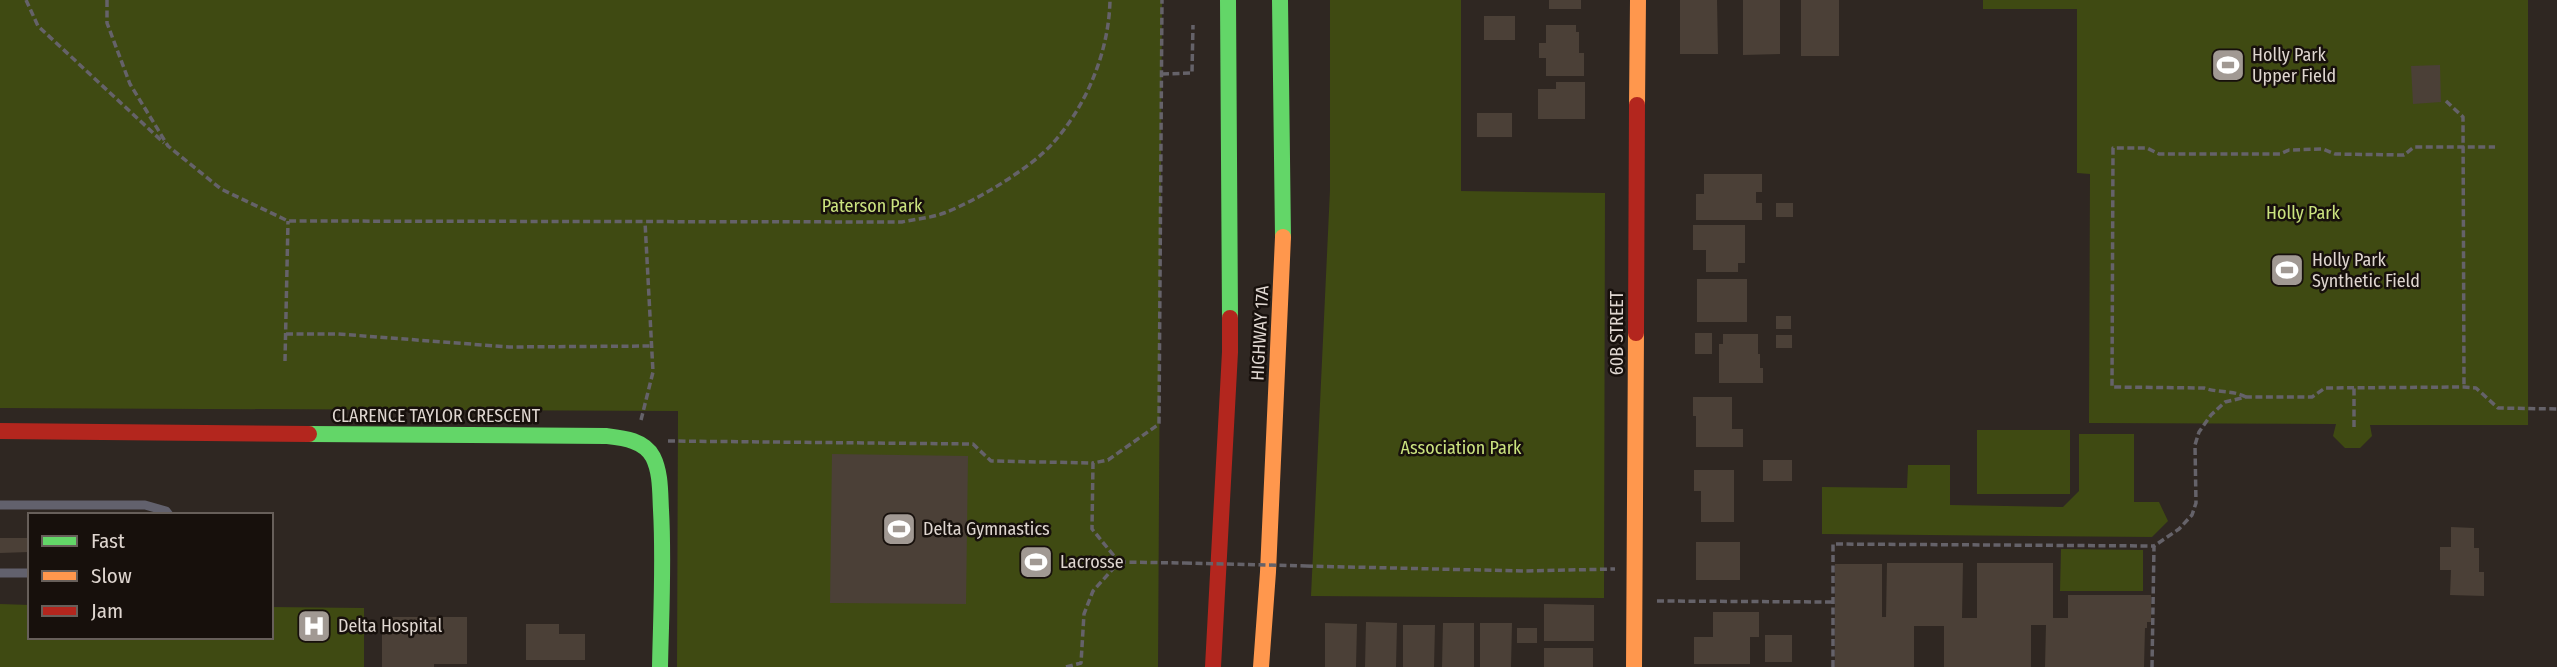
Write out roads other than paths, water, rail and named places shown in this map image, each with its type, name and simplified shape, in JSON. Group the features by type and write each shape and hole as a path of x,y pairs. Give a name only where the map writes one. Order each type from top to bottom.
{"main road":[{"name":"HIGHWAY 17A","path":"1213,667 1230,352 1228,0"},
{"name":"HIGHWAY 17A","path":"1261,667 1268,572 1283,235 1280,0"},
{"name":"60B STREET","path":"1634,667 1638,0"},
{"name":"CLARENCE TAYLOR CRESCENT","path":"0,432 592,436 635,439 654,457 661,489 660,667"}],"lane":[{"path":"0,505 145,505 168,513"},
{"path":"0,573 28,573"}],"place":[{"name":"Holly Park Upper Field","path":"2228,65"},
{"name":"Holly Park Synthetic Field","path":"2287,270"},
{"name":"Delta Gymnastics","path":"899,529"},
{"name":"Lacrosse","path":"1036,562"},
{"name":"Delta Hospital","path":"314,626"}],"park label":[{"name":"Paterson Park","path":"872,206"},
{"name":"Holly Park","path":"2303,213"},
{"name":"Association Park","path":"1461,448"}]}
